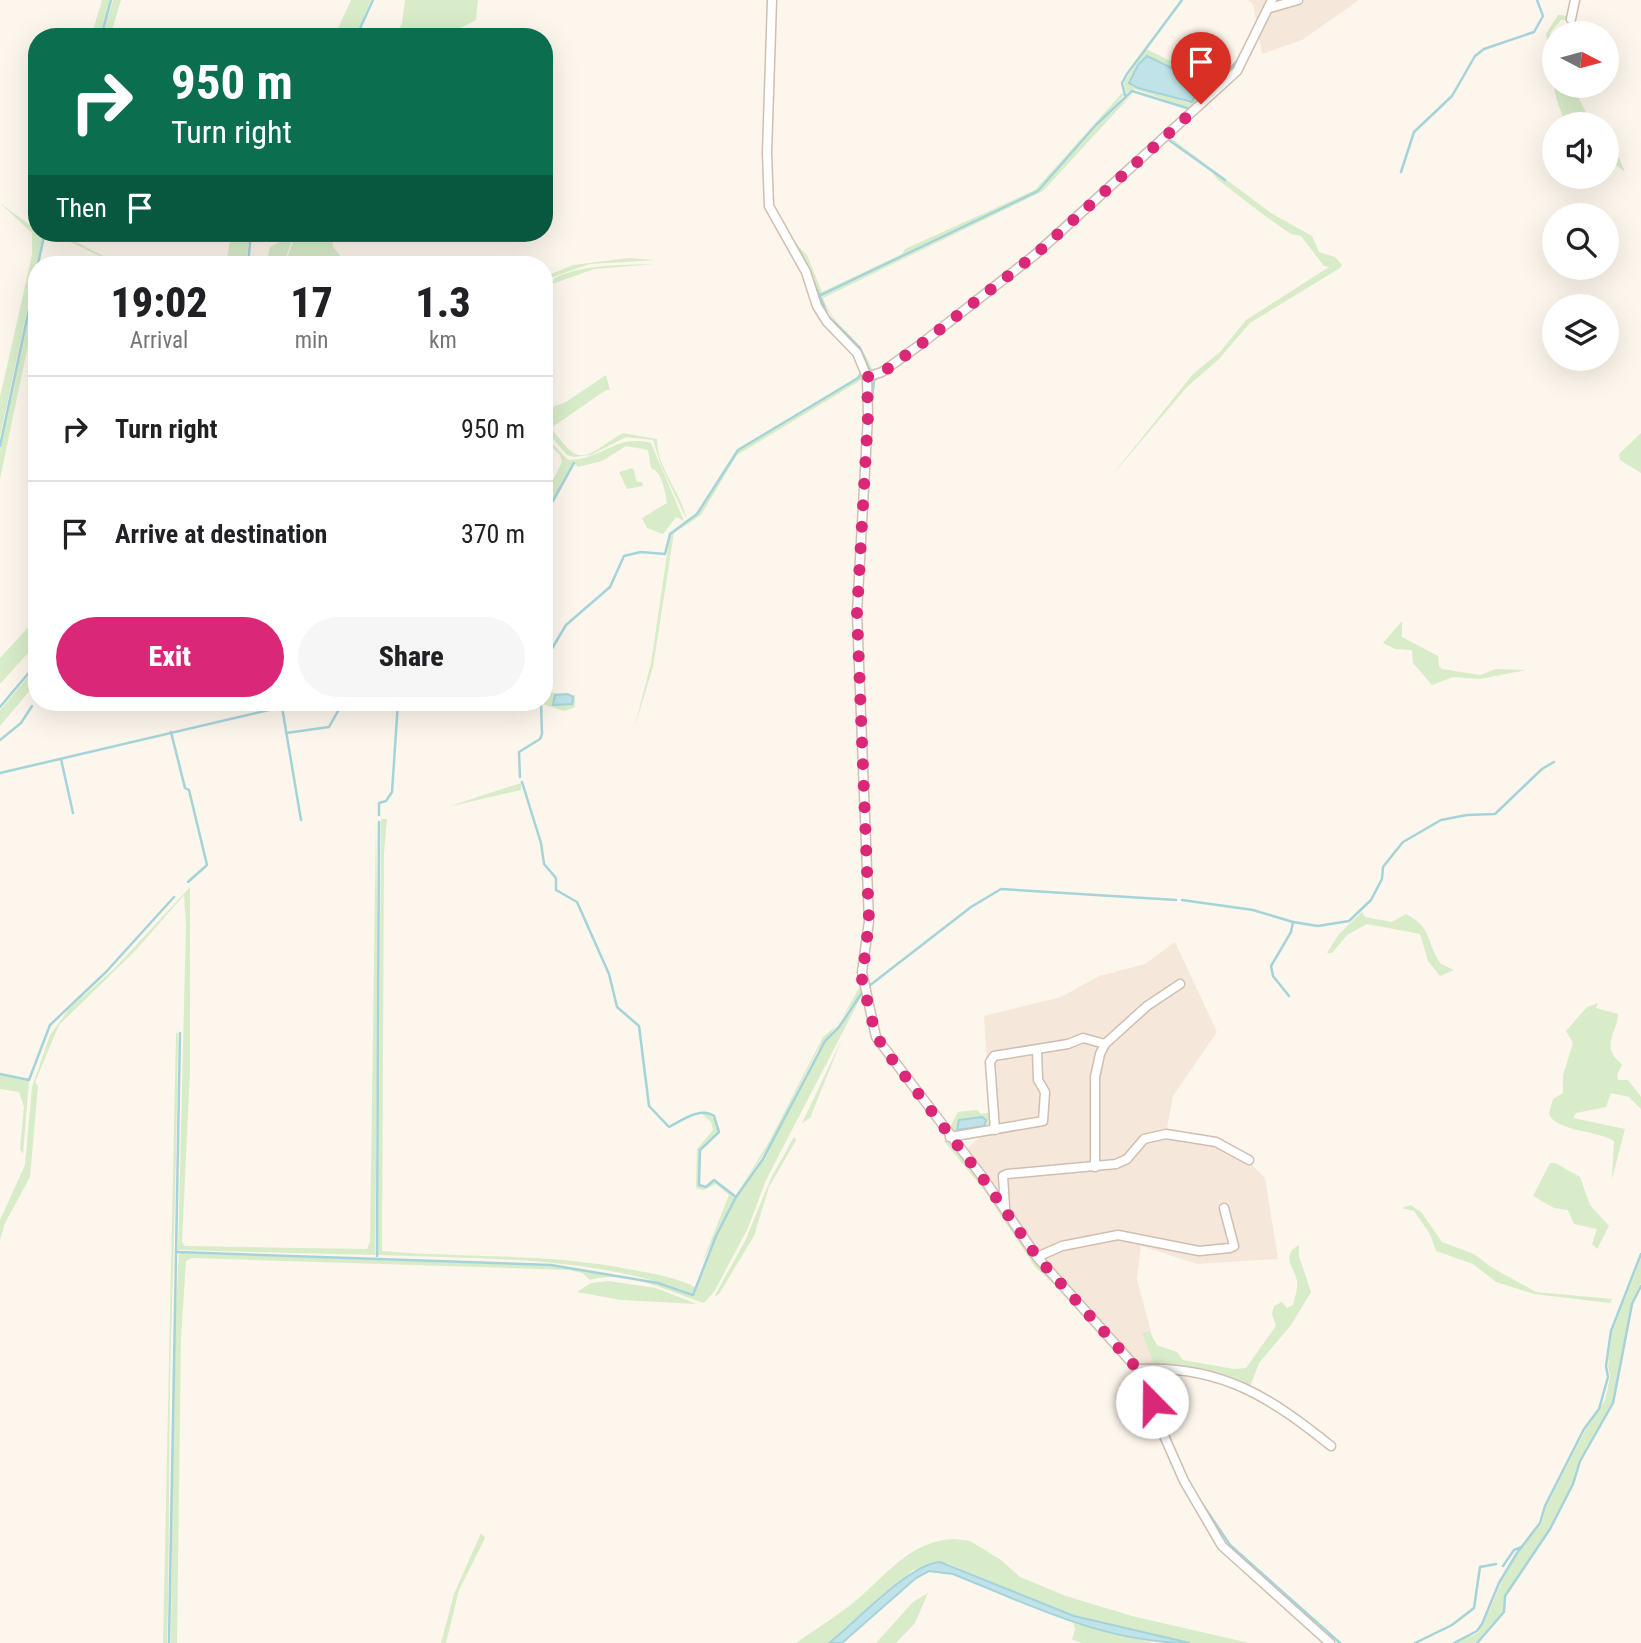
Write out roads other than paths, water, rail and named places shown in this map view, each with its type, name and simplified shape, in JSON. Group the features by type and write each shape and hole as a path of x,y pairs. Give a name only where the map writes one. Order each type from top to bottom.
{"street":[{"path":"772,0 767,153 769,206 806,272 817,306 827,322 857,353 867,377 868,416 857,613 869,921 862,980 876,1037 1037,1257 1139,1369 1172,1456 1208,1525 1229,1554 1330,1643"},
{"path":"867,377 883,372 1036,254 1237,71 1271,4 1298,0"},
{"path":"1571,19 1575,0"},
{"path":"1095,1167 1095,1077 1105,1044 1155,999 1180,984"},
{"path":"995,1130 991,1059 999,1055 1037,1050 1083,1038 1105,1044"},
{"path":"950,1137 1043,1121 1045,1092 1038,1080 1037,1050"},
{"path":"1006,1212 1003,1176 1032,1170 1095,1167 1122,1161 1144,1139 1166,1134 1216,1142 1249,1160"},
{"path":"1037,1257 1062,1246 1118,1235 1199,1251 1230,1248 1234,1246 1224,1208"},
{"path":"1139,1369 1177,1370 1240,1384 1294,1416 1331,1446"}],"water":[{"path":"1147,56 1198,81 1200,85 1192,102 1138,88 1129,83 1138,65"},
{"path":"568,694 573,697 572,704 553,705 555,695"},
{"path":"982,1117 986,1120 984,1126 957,1130 959,1120"},
{"path":"940,1562 1074,1616 1190,1643 1128,1637 1098,1629 1039,1609 953,1574 929,1571 916,1578 842,1643 829,1643 898,1583 927,1565"}],"waterway":[{"path":"103,28 111,0"},
{"path":"360,28 373,0"},
{"path":"1125,95 1122,83 1127,74 1182,0"},
{"path":"1401,172 1414,132 1452,96 1475,56 1484,49 1534,32 1543,16 1537,0"},
{"path":"1200,99 1237,61 1245,46"},
{"path":"819,296 1038,191 1096,125 1132,91 1190,109"},
{"path":"1026,257 1187,111"},
{"path":"1166,138 1225,180"},
{"path":"40,256 43,242"},
{"path":"249,256 250,242"},
{"path":"796,245 807,266"},
{"path":"812,278 828,316 860,348 870,371 874,372"},
{"path":"896,366 975,307"},
{"path":"0,446 28,314"},
{"path":"553,647 566,625 610,587 624,556 641,552 665,554 670,534 697,514 738,450 858,378 862,372"},
{"path":"871,406 874,380 882,376"},
{"path":"553,501 574,463"},
{"path":"0,707 28,674"},
{"path":"0,740 21,723 29,711"},
{"path":"0,773 265,711"},
{"path":"283,711 301,820"},
{"path":"286,733 329,727 338,711"},
{"path":"379,815 379,803 386,801 392,792 397,711"},
{"path":"520,777 519,752 540,739 541,711"},
{"path":"171,732 185,788 189,790 207,865 188,882"},
{"path":"61,759 73,813"},
{"path":"1293,922 1318,926 1349,921 1371,900 1382,879 1383,867 1403,842 1441,820 1495,814 1542,769 1554,762"},
{"path":"522,782 541,843 544,864 556,878 556,890 577,902 609,974 617,1007 639,1026 649,1106 669,1127 697,1114 709,1113 714,1116 719,1132 700,1150 699,1185 706,1187 714,1180 736,1197"},
{"path":"377,1256 379,822"},
{"path":"869,986 971,907 1001,889 1176,900"},
{"path":"0,1074 29,1080 50,1025 106,972 174,897"},
{"path":"1182,900 1253,910 1293,922 1291,932 1271,966 1273,976 1289,996"},
{"path":"177,1252 551,1265 658,1283 693,1295 716,1236 736,1197 763,1159 825,1041 839,1027 863,991"},
{"path":"169,1643 180,1033"},
{"path":"1454,1643 1477,1631 1482,1624 1499,1583 1540,1523 1545,1506 1584,1429 1599,1409 1608,1377 1606,1366 1611,1331 1641,1254"},
{"path":"1477,1643 1504,1612 1505,1596 1550,1529 1573,1484 1580,1461 1613,1403 1632,1304 1641,1286"},
{"path":"1195,1493 1230,1545 1340,1643"},
{"path":"1503,1566 1514,1550 1522,1547"},
{"path":"1415,1643 1452,1625 1474,1608 1480,1567 1496,1564"}]}
